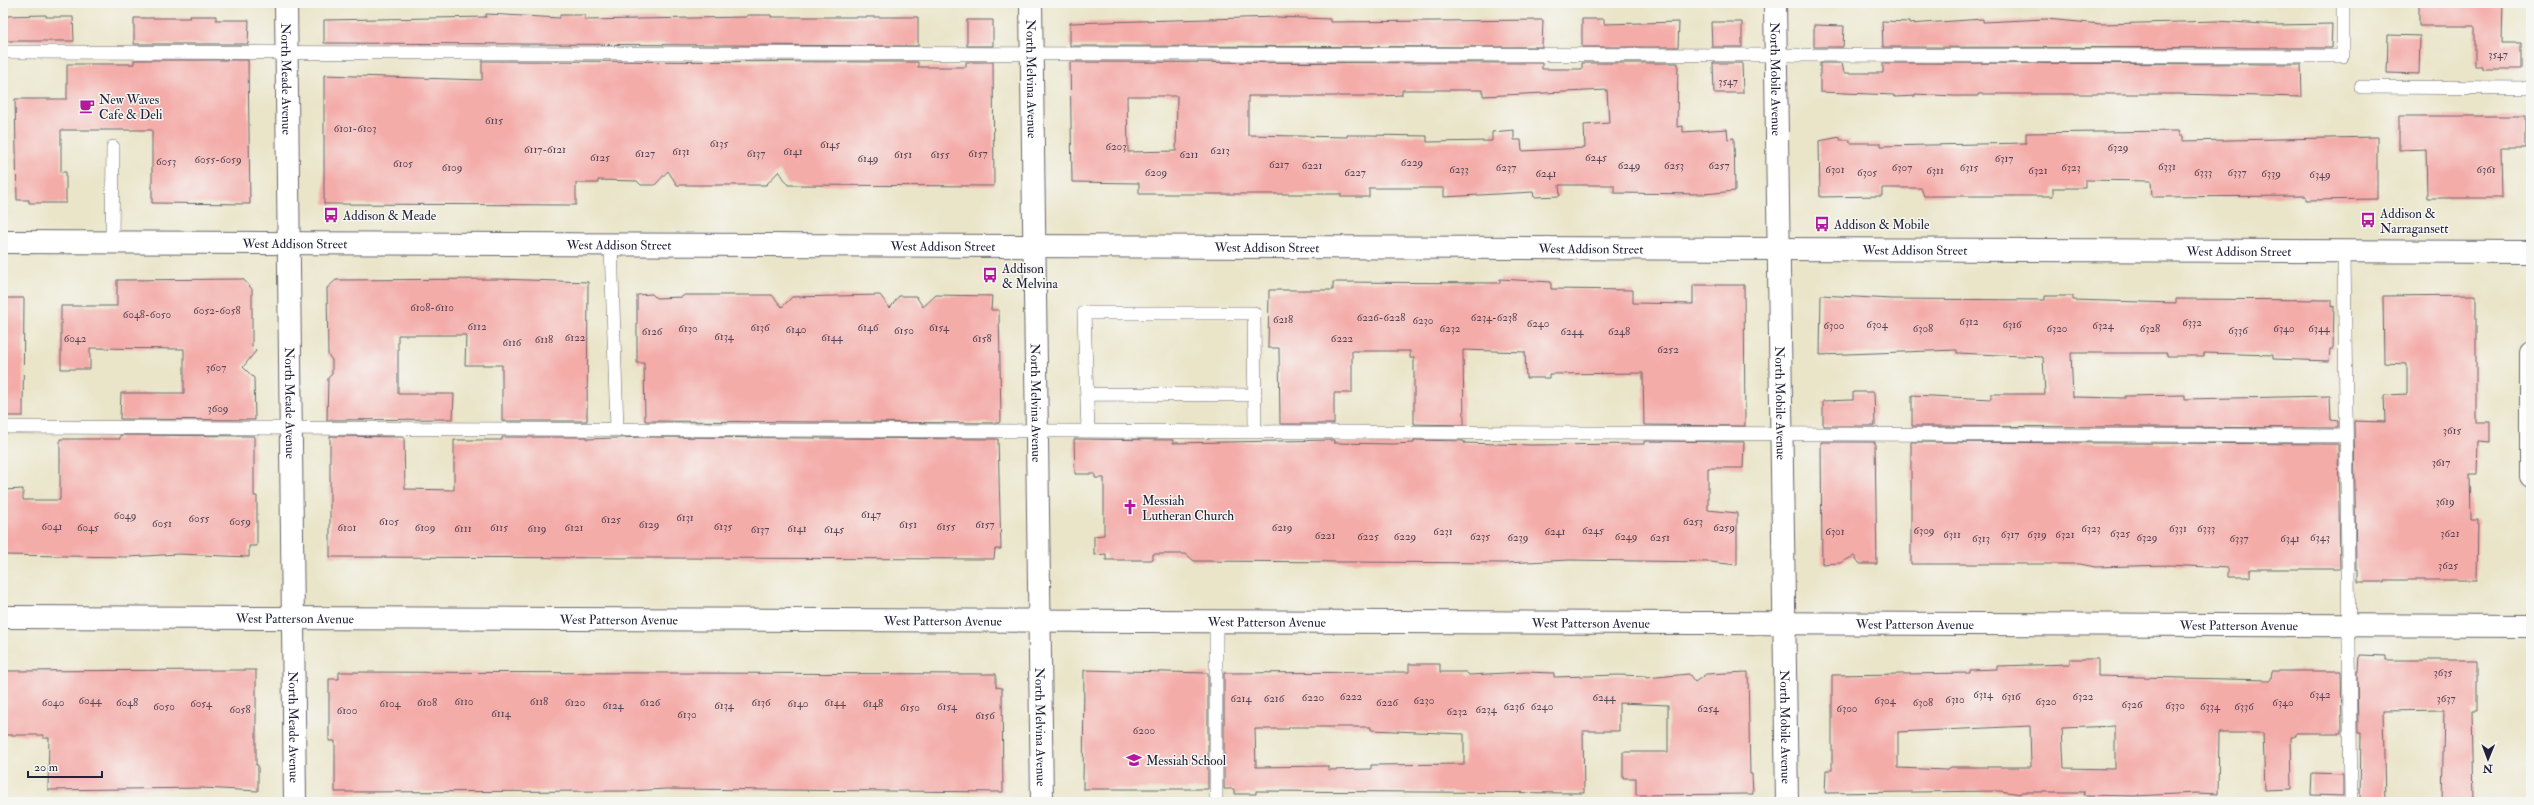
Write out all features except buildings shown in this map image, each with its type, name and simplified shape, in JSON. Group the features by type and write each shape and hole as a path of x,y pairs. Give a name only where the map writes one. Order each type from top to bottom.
{"street":[{"name":"North Meade Avenue","path":"286,3 295,802"},
{"name":"North Melvina Avenue","path":"1031,3 1042,802"},
{"name":"North Mobile Avenue","path":"1775,3 1787,802"},
{"name":"West Addison Street","path":"3,242 2531,252"},
{"path":"2531,352 2531,476"},
{"name":"West Patterson Avenue","path":"3,617 2531,626"}],"lane":[{"path":"3,52 2343,56 2343,3"},
{"path":"2361,87 2531,88"},
{"path":"112,147 112,242"},
{"path":"612,245 616,429"},
{"path":"2344,251 2345,436 2351,802"},
{"path":"1088,431 1084,313 1254,313 1256,432"},
{"path":"1086,394 1255,395"},
{"path":"3,427 2345,436"},
{"path":"1216,622 1216,802"}],"place":[{"name":"New Waves Cafe & Deli","path":"87,106"},
{"name":"Addison & Meade","path":"331,215"},
{"name":"Addison & Narragansett","path":"2368,220"},
{"name":"Addison & Mobile","path":"1822,224"},
{"name":"Addison & Melvina","path":"990,275"},
{"name":"Messiah Lutheran Church","path":"1130,507"},
{"name":"Messiah School","path":"1134,760"}]}
